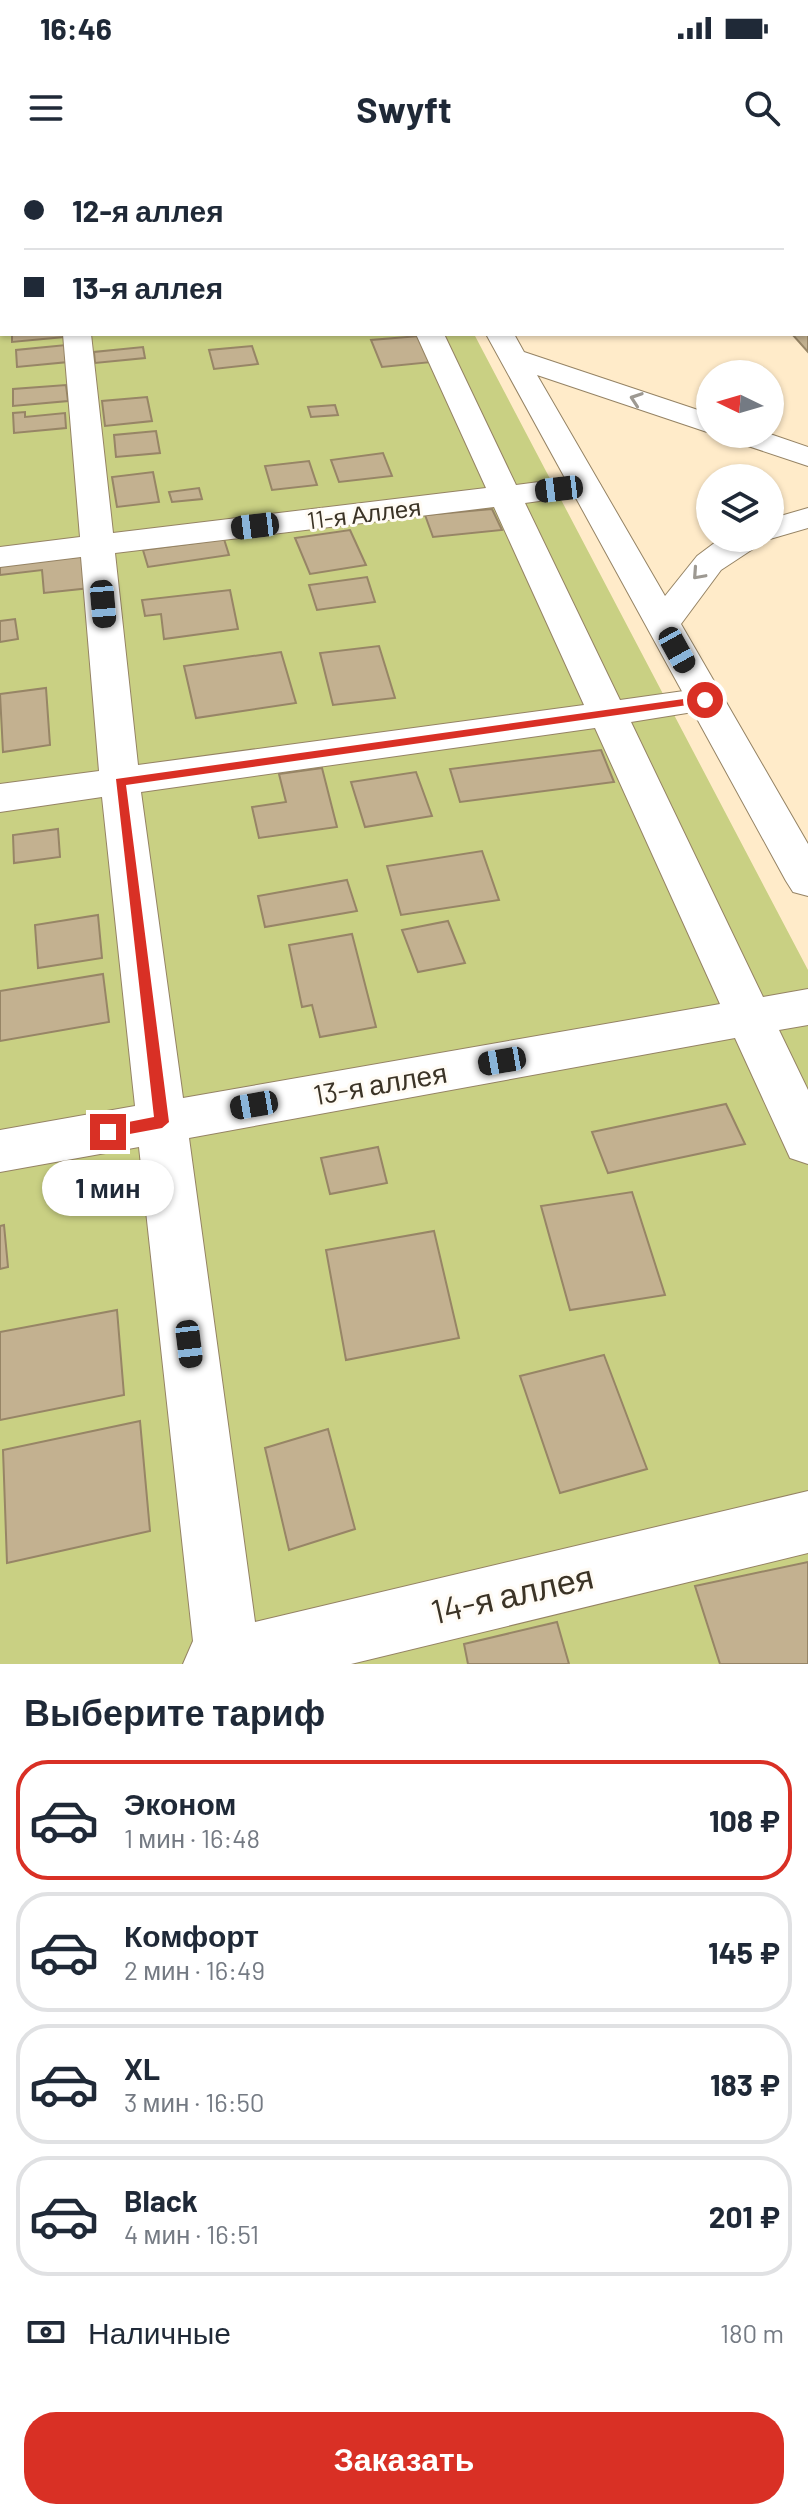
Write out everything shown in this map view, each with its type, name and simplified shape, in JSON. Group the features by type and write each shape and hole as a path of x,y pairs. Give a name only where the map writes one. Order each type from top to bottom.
{"main road":[{"path":"77,336 120,782 224,1663"},
{"path":"431,336 808,1143"},
{"path":"506,345 696,419"},
{"path":"506,345 808,881"},
{"path":"782,448 808,457"},
{"name":"11-я Аллея","path":"0,557 585,486"},
{"path":"784,525 808,518"},
{"path":"663,624 697,573 723,552"},
{"path":"0,798 705,700"},
{"name":"13-я аллея","path":"0,1151 808,1007"},
{"name":"14-я аллея","path":"224,1663 808,1522"}],"green space":[{"path":"0,336 475,336 808,970 808,1664 0,1664"}],"building":[{"path":"12,336 64,336 64,337 12,342"},
{"path":"419,336 432,362 382,367 371,340"},
{"path":"794,336 808,336 808,352"},
{"path":"66,345 68,362 17,367 16,350"},
{"path":"252,346 258,364 214,369 209,350"},
{"path":"143,347 145,358 95,363 94,352"},
{"path":"66,385 68,401 13,406 13,389"},
{"path":"147,397 152,421 105,426 102,401"},
{"path":"335,405 338,415 311,417 308,407"},
{"path":"25,412 25,417 65,413 66,428 14,433 13,413"},
{"path":"156,431 160,453 116,457 114,435"},
{"path":"383,453 392,476 339,482 331,460"},
{"path":"309,461 317,485 272,490 265,466"},
{"path":"153,472 159,502 117,507 112,477"},
{"path":"199,488 202,499 172,502 169,492"},
{"path":"492,509 502,530 433,537 425,515"},
{"path":"350,530 366,565 310,574 295,538"},
{"path":"224,539 229,555 148,567 143,550"},
{"path":"86,556 90,588 44,593 42,570 0,575 0,565"},
{"path":"367,577 375,602 317,610 309,585"},
{"path":"230,590 238,629 164,639 161,614 145,616 142,600"},
{"path":"15,619 18,639 0,642 0,621"},
{"path":"379,646 395,698 333,705 320,653"},
{"path":"281,652 296,703 196,718 184,666"},
{"path":"46,688 50,745 3,752 0,694"},
{"path":"601,750 614,782 460,802 450,769"},
{"path":"322,768 337,827 259,838 252,807 286,802 279,774"},
{"path":"416,772 432,816 365,827 351,782"},
{"path":"58,829 60,857 14,863 13,835"},
{"path":"482,851 499,900 401,915 387,866"},
{"path":"347,880 357,911 265,927 258,896"},
{"path":"98,915 102,958 38,968 35,925"},
{"path":"448,921 465,963 418,972 402,930"},
{"path":"352,934 376,1027 320,1037 312,1005 302,1007 289,945"},
{"path":"103,974 109,1022 0,1041 0,991"},
{"path":"726,1104 745,1144 608,1173 592,1132"},
{"path":"378,1147 387,1183 330,1194 321,1158"},
{"path":"632,1192 665,1295 570,1310 541,1206"},
{"path":"4,1225 8,1267 0,1269 0,1226"},
{"path":"434,1231 459,1338 346,1360 326,1250"},
{"path":"117,1310 124,1395 0,1420 0,1332"},
{"path":"604,1355 647,1469 560,1493 520,1376"},
{"path":"140,1421 150,1531 7,1563 3,1450"},
{"path":"328,1429 355,1529 289,1550 265,1448"},
{"path":"808,1562 808,1664 720,1664 695,1586"},
{"path":"557,1622 569,1664 468,1664 464,1644"}],"route":[{"path":"108,1132 162,1122 120,782 705,700"}]}
